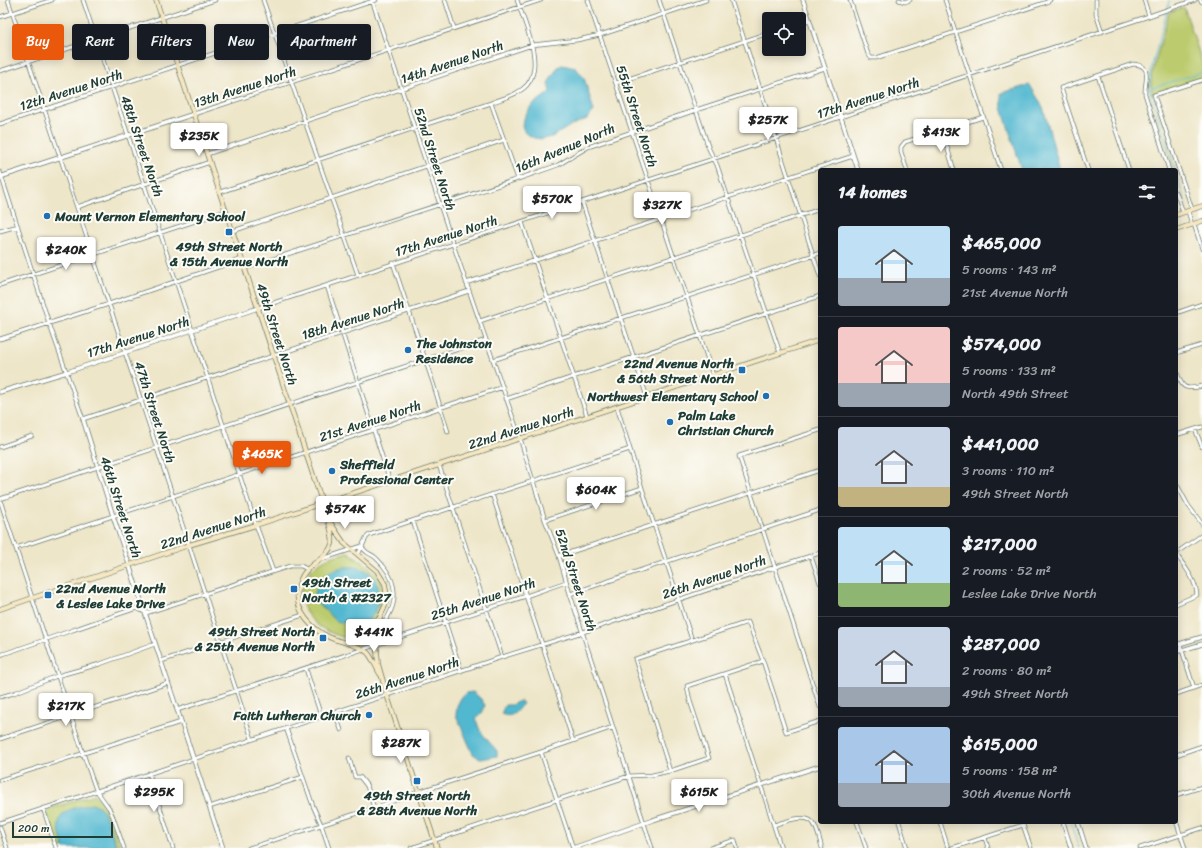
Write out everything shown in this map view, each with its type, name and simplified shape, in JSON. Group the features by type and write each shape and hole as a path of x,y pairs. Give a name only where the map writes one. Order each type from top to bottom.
{"main road":[{"name":"49th Street North","path":"156,0 323,503 332,536 332,543 325,554 306,569 302,575 298,583 298,600 303,615 308,622 323,634 346,642 368,653 380,674"},
{"path":"1178,214 1202,206"},
{"path":"1178,229 1202,221"},
{"name":"22nd Avenue North","path":"0,608 818,341"},
{"path":"328,520 344,543 378,571 385,584 387,598 380,617"},
{"name":"49th Street North","path":"380,617 377,644 380,674 437,848"}],"street":[{"name":"47th Street North","path":"8,0 252,739"},
{"path":"0,17 52,0"},
{"name":"48th Street North","path":"83,0 91,24"},
{"path":"129,28 215,0"},
{"path":"263,0 358,275"},
{"name":"12th Avenue North","path":"0,124 376,0"},
{"path":"445,0 454,28"},
{"path":"220,192 491,103 510,96 520,90 531,80 535,62 532,45 516,0"},
{"name":"13th Avenue North","path":"1,177 541,0"},
{"name":"55th Street North","path":"588,0 713,375"},
{"path":"659,0 709,149 714,158 728,197 780,353"},
{"name":"14th Avenue North","path":"207,154 532,45 577,40 600,35 706,0"},
{"path":"730,0 818,270"},
{"path":"803,0 857,168"},
{"path":"850,0 868,54 871,58 876,58 1050,0"},
{"path":"899,0 905,2 910,0"},
{"path":"945,0 1000,168"},
{"path":"1096,0 1096,14 1102,32"},
{"path":"1144,0 1149,16"},
{"name":"17th Avenue North","path":"0,392 67,372 393,263 1102,32 1195,0"},
{"name":"52nd Street North","path":"372,1 453,244 520,438 545,520 559,556 566,582 652,848"},
{"path":"616,83 762,35"},
{"path":"0,71 72,47"},
{"name":"48th Street North","path":"103,60 256,525 273,571"},
{"path":"1087,168 1061,88 1133,64 1142,66 1147,74 1144,87 1145,94 1168,168"},
{"name":"16th Avenue North","path":"245,268 518,179 558,165 588,147 825,68"},
{"path":"1098,76 1128,168"},
{"path":"1175,168 1154,95 1202,80"},
{"path":"491,103 518,179"},
{"path":"906,168 901,152 901,147 905,142 983,117"},
{"path":"942,130 953,168"},
{"path":"233,231 504,140"},
{"path":"466,282 853,156"},
{"path":"77,207 210,162"},
{"name":"46th Street North","path":"0,172 49,323 83,419 113,516 223,848"},
{"path":"1178,177 1188,211 1202,249"},
{"path":"1178,195 1188,211"},
{"path":"582,202 647,397"},
{"path":"480,321 818,210"},
{"path":"0,285 226,211"},
{"path":"522,222 587,416"},
{"path":"0,232 18,226"},
{"path":"493,360 818,254"},
{"path":"0,339 242,259"},
{"path":"393,263 426,360 448,432"},
{"path":"326,286 390,481"},
{"name":"18th Avenue North","path":"83,419 469,291"},
{"path":"506,399 818,297"},
{"path":"1178,312 1202,304"},
{"path":"124,848 113,817 109,808 96,790 82,753 0,500 486,340"},
{"path":"1178,352 1202,345"},
{"path":"1178,376 1182,385 1188,389 1202,386"},
{"name":"21st Avenue North","path":"16,548 503,387"},
{"path":"617,406 642,488 692,640"},
{"path":"1178,434 1202,427"},
{"path":"1195,429 1202,447"},
{"path":"818,431 739,456 818,701"},
{"path":"0,446 32,436"},
{"path":"358,555 367,536 630,449"},
{"path":"439,465 502,657"},
{"path":"559,556 818,471"},
{"path":"1178,487 1188,505 1202,524"},
{"path":"545,520 642,488"},
{"path":"492,494 573,741"},
{"path":"570,594 818,511"},
{"path":"413,521 461,671"},
{"path":"1178,553 1202,535"},
{"path":"318,560 362,546"},
{"path":"362,546 366,553 374,556 386,568 394,589 395,599 392,610 386,621 378,630"},
{"name":"26th Avenue North","path":"0,823 96,790 542,644 583,632 818,554"},
{"path":"811,556 818,577"},
{"path":"1178,557 1196,587 1197,595 1178,603"},
{"path":"0,655 137,608 146,613 290,566 306,569"},
{"name":"25th Avenue North","path":"177,710 306,669 566,582"},
{"path":"161,661 303,615"},
{"path":"346,642 362,633 380,617"},
{"path":"670,771 635,659 748,622 786,732 818,722"},
{"path":"1194,688 1182,650 1178,644 1202,637"},
{"path":"0,697 57,676 100,664 156,644"},
{"path":"1178,651 1202,644"},
{"path":"410,848 629,776 652,775 670,771 709,758 690,701 687,686 762,661"},
{"path":"306,669 321,716"},
{"path":"725,674 781,848"},
{"path":"0,739 168,683"},
{"path":"1178,693 1202,685"},
{"path":"335,712 341,730"},
{"path":"0,780 181,722"},
{"path":"249,848 374,808 613,727"},
{"path":"286,728 329,848"},
{"path":"1178,754 1202,746"},
{"path":"541,752 573,848 644,823 818,767"},
{"path":"349,758 355,777 360,777 367,786 374,808"},
{"path":"148,773 173,848"},
{"path":"210,807 303,777"},
{"path":"1178,794 1202,787"},
{"path":"43,808 56,848"},
{"path":"774,825 799,818 810,820 814,824 822,848"},
{"path":"858,824 866,848"},
{"path":"900,824 907,848"},
{"path":"941,824 948,848"},
{"path":"1064,824 1071,848"},
{"path":"1079,824 1086,848"},
{"path":"1177,824 1185,848"},
{"path":"952,848 1023,825 1030,848"},
{"path":"0,827 7,848"},
{"path":"1140,848 1202,828"},
{"path":"985,838 988,848"},
{"path":"710,848 735,840 737,848"}],"green space":[{"path":"1184,7 1202,62 1202,78 1152,94 1152,74 1169,12"},
{"path":"348,552 375,572 383,586 383,604 377,618 373,642 365,645 355,643 320,627 307,614 302,599 304,583 307,575 312,569 326,559"},
{"path":"95,794 109,812 121,848 117,848 108,820 60,834 64,848 59,848 47,814 49,809"}],"water":[{"path":"562,65 576,68 584,78 594,111 587,119 570,126 552,137 542,139 534,138 525,133 522,126 525,116 531,106 550,92 548,83 558,67"},
{"path":"1030,85 1043,107 1059,168 1021,168 1002,108 1001,93"},
{"path":"344,567 357,567 365,570 370,573 377,583 379,596 377,608 366,622 361,624 354,625 337,621 332,618 315,600 316,591 321,579 327,573"},
{"path":"473,692 485,705 482,713 476,718 477,723 484,736 497,751 497,756 481,759 473,754 456,715 457,706 461,698 466,693"},
{"path":"521,701 523,704 514,714 509,716 501,714 505,705 512,705"},
{"path":"92,804 99,806 104,812 117,848 64,848 59,829 60,818 67,811"}],"waterway":[{"path":"1168,8 1169,0"},
{"path":"1167,11 1151,70 1149,89 1174,168"},
{"path":"1149,89 1202,72"},
{"path":"1178,180 1185,203"},
{"path":"1197,215 1202,214"},
{"path":"1178,222 1184,220"},
{"path":"1071,824 1079,848"}],"place":[{"name":"Mount Vernon Elementary School","path":"47,216"},
{"name":"49th Street North & 15th Avenue North","path":"229,232"},
{"name":"The Johnston Residence","path":"408,350"},
{"name":"22nd Avenue North & 56th Street North","path":"742,370"},
{"name":"Northwest Elementary School","path":"766,396"},
{"name":"Palm Lake Christian Church","path":"670,422"},
{"name":"Sheffield Professional Center","path":"332,471"},
{"name":"49th Street North & #2327","path":"294,589"},
{"name":"22nd Avenue North & Leslee Lake Drive","path":"48,595"},
{"name":"49th Street North & 25th Avenue North","path":"323,638"},
{"name":"Faith Lutheran Church","path":"369,715"},
{"name":"49th Street North & 28th Avenue North","path":"417,781"}]}
